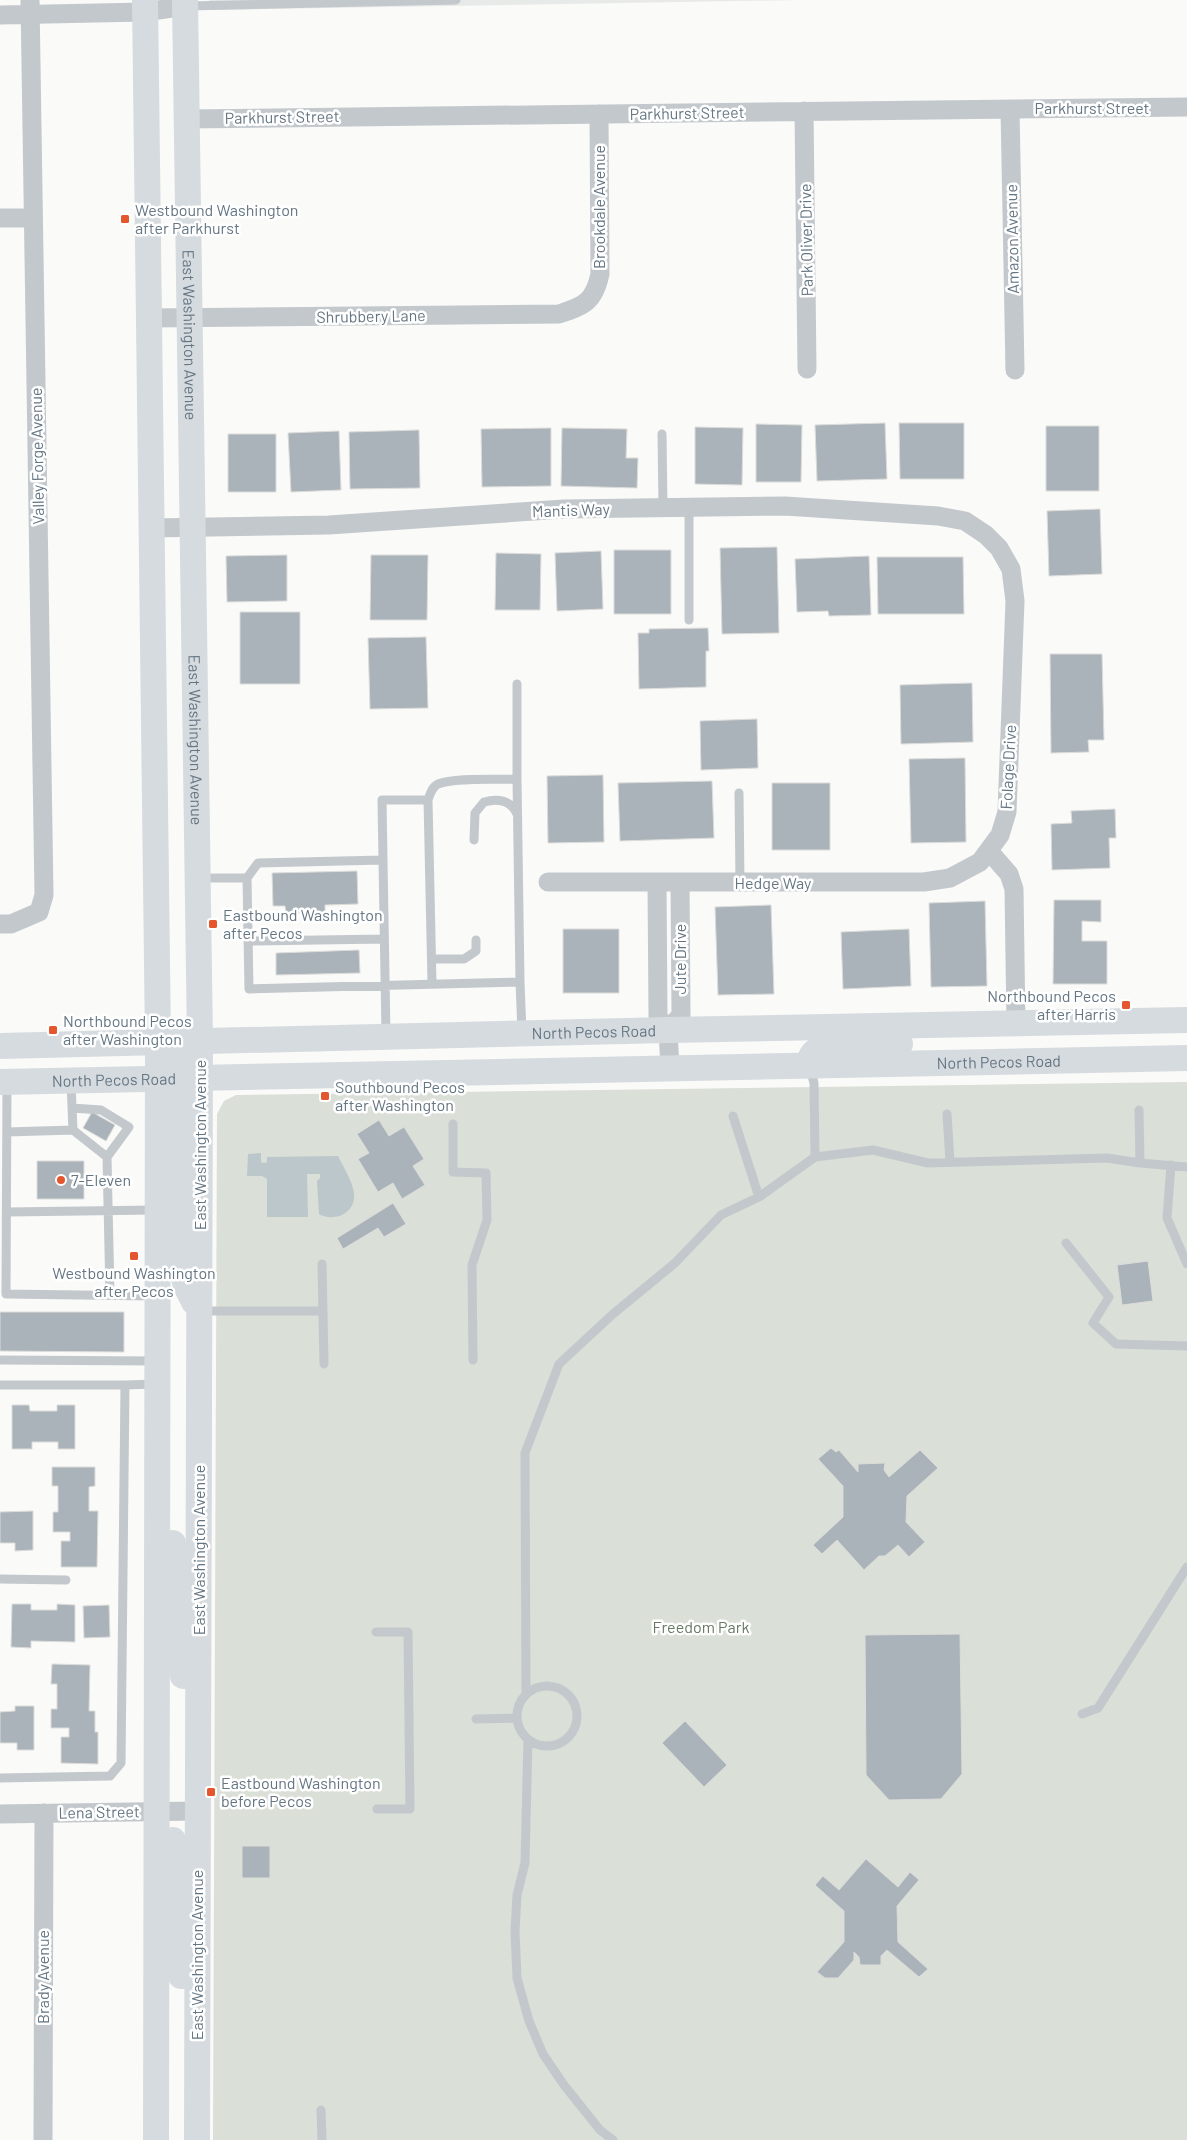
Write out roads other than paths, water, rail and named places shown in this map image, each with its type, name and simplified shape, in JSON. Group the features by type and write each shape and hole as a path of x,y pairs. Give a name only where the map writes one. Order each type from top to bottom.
{"main road":[{"name":"East Washington Avenue","path":"166,4 187,118 194,528 198,878 179,1042 179,1079"},
{"name":"East Washington Avenue","path":"156,2140 176,1812 157,1464 157,1372 158,1210 179,1079 179,1042 152,528 149,318 166,4"},
{"name":"North Pecos Road","path":"0,1046 1187,1020"},
{"path":"809,1065 814,1052 825,1046 943,1043 1016,1024"},
{"name":"North Pecos Road","path":"4,1082 1187,1058"},
{"path":"179,1079 177,1250 186,1286 199,1311"},
{"name":"East Washington Avenue","path":"176,1812 198,1722 199,1311"},
{"path":"157,1464 172,1528 186,1706 189,1715 198,1722"},
{"path":"176,1812 174,1854 182,1978 197,2070 197,2140"}],"street":[{"path":"0,16 30,8 166,4"},
{"name":"Valley Forge Avenue","path":"0,924 12,924 39,912 44,895 30,8"},
{"name":"Parkhurst Street","path":"187,118 1010,108 1187,108"},
{"name":"Amazon Avenue","path":"1010,108 1014,370"},
{"name":"Park Oliver Drive","path":"804,111 807,369"},
{"name":"Brookdale Avenue","path":"590,299 597,288 600,274 599,114"},
{"path":"0,218 33,218"},
{"name":"Shrubbery Lane","path":"149,318 559,314 582,307 590,299"},
{"name":"Mantis Way","path":"152,528 329,525 564,509 785,506 938,516 965,522 986,535"},
{"name":"Folage Drive","path":"986,535 999,548 1011,569 1015,601 1007,812 1000,835 989,851"},
{"path":"989,851 1009,874 1014,889 1016,1024"},
{"name":"Hedge Way","path":"548,882 924,882 950,878 980,862 989,851"},
{"name":"Jute Drive","path":"657,883 658,1018 668,1030 670,1068"},
{"name":"Jute Drive","path":"668,1030 681,1015 680,883"},
{"name":"Lena Street","path":"0,1814 176,1812"},
{"name":"Brady Avenue","path":"43,2140 44,1813"}],"lane":[{"path":"166,4 291,5 456,0"},
{"path":"662,434 663,508"},
{"path":"689,508 689,620"},
{"path":"517,684 517,814 519,825 522,1034"},
{"path":"432,983 428,800 432,789 438,784 458,780 517,779"},
{"path":"739,792 740,883"},
{"path":"386,1038 382,800 428,800"},
{"path":"474,840 475,813 484,802 500,800 508,802 517,814"},
{"path":"382,860 258,863 247,878 249,989 520,982"},
{"path":"198,878 247,878"},
{"path":"248,941 384,939"},
{"path":"432,959 468,958 476,951 476,940"},
{"path":"809,1065 814,1083 815,1157"},
{"path":"71,1081 73,1130"},
{"path":"4,1082 3,1117 7,1132 6,1294 158,1296"},
{"path":"72,1108 101,1110 129,1127 107,1156 110,1295"},
{"path":"1139,1110 1140,1163"},
{"path":"948,1114 950,1162"},
{"path":"733,1116 759,1197"},
{"path":"453,1124 453,1172 486,1173 487,1220 472,1265 473,1360"},
{"path":"7,1132 73,1130 107,1156"},
{"path":"526,1694 525,1453 559,1364 613,1314 675,1263 721,1215 759,1197 815,1157 873,1150 928,1163 1107,1158 1187,1167"},
{"path":"1170,1165 1167,1218 1187,1264"},
{"path":"6,1212 158,1210"},
{"path":"1066,1243 1109,1297 1093,1323 1116,1344 1187,1346"},
{"path":"322,1264 324,1364"},
{"path":"199,1311 322,1311"},
{"path":"0,1360 157,1372"},
{"path":"0,1385 125,1384 157,1372"},
{"path":"0,1778 110,1776 121,1763 125,1384"},
{"path":"1082,1714 1098,1708 1187,1567"},
{"path":"0,1579 66,1580"},
{"path":"376,1632 408,1632 410,1809 377,1809"},
{"path":"544,1685 554,1686 571,1696 576,1705 578,1715 572,1734 565,1741 556,1745 546,1746 536,1744 528,1739 519,1728 517,1718 519,1704 526,1694 534,1688 544,1685"},
{"path":"476,1719 517,1718"},
{"path":"528,1739 525,1863 516,1904 517,1978 529,2021 543,2054 564,2085 594,2122 613,2140"},
{"path":"321,2110 322,2140"}],"place":[{"name":"Westbound Washington after Parkhurst","path":"125,219"},
{"name":"Eastbound Washington after Pecos","path":"213,924"},
{"name":"Northbound Pecos after Harris","path":"1126,1005"},
{"name":"Northbound Pecos after Washington","path":"53,1030"},
{"name":"Southbound Pecos after Washington","path":"325,1096"},
{"name":"7-Eleven","path":"61,1180"},
{"name":"Westbound Washington after Pecos","path":"134,1256"},
{"name":"Eastbound Washington before Pecos","path":"211,1792"}],"park label":[{"name":"Freedom Park","path":"701,1627"}]}
